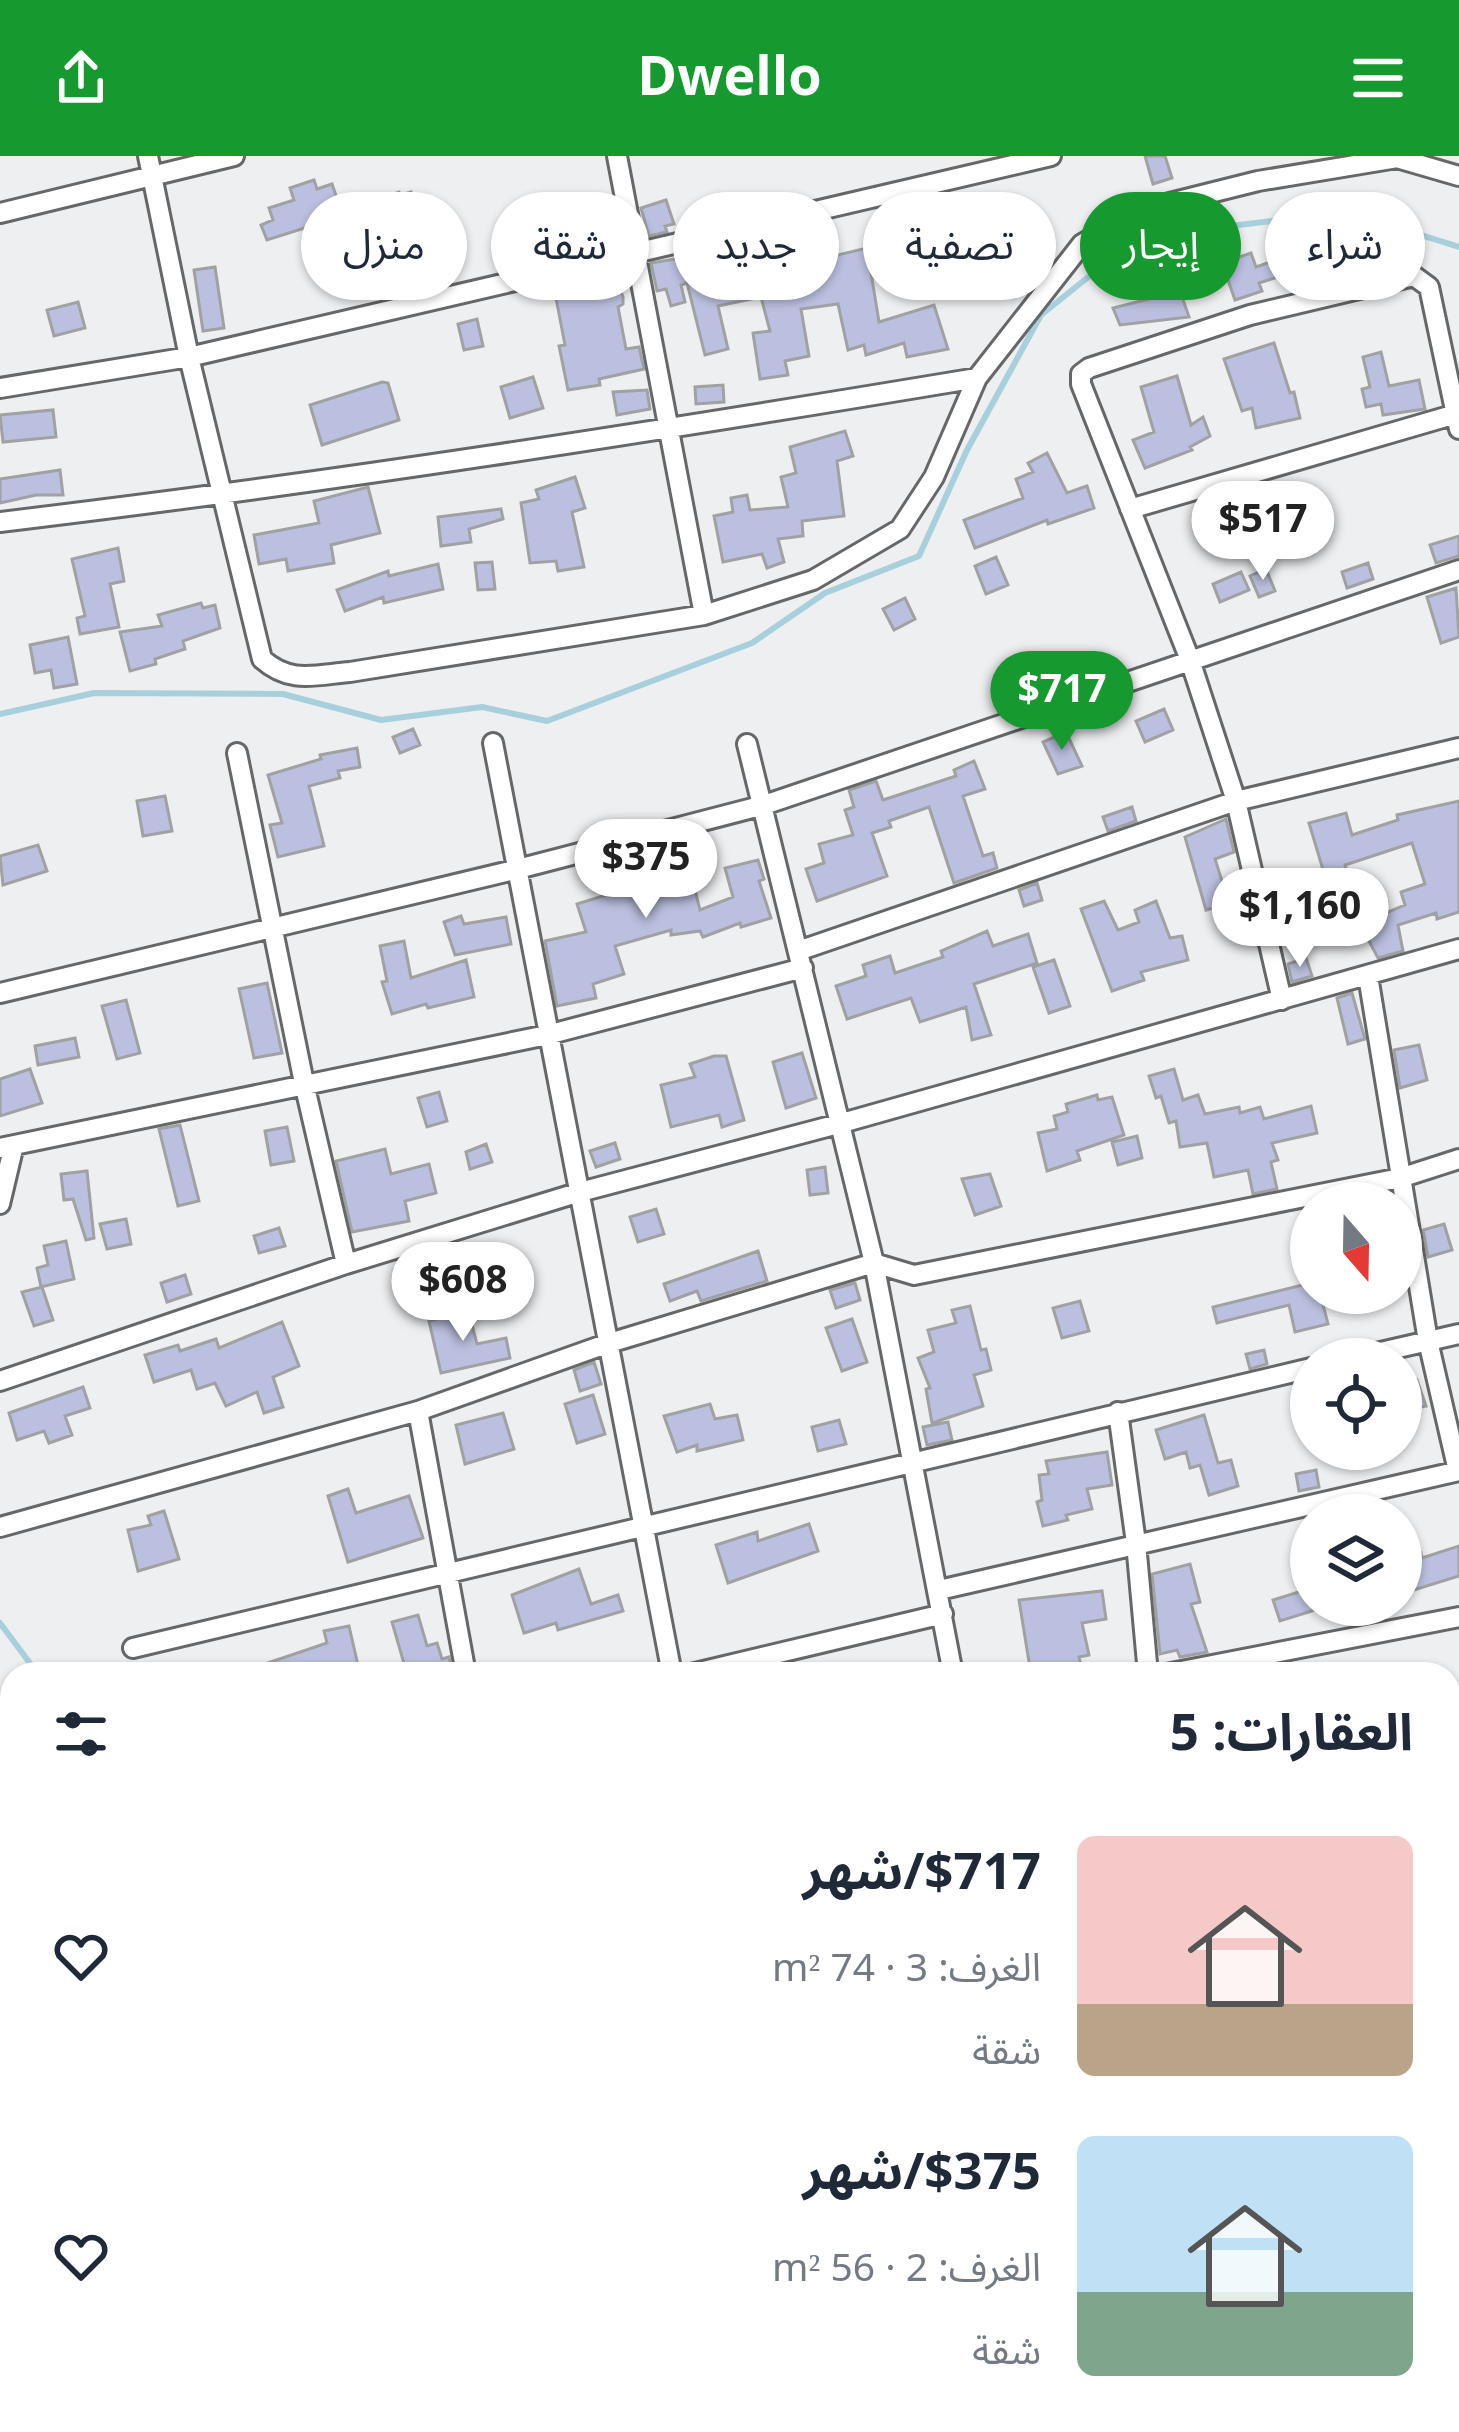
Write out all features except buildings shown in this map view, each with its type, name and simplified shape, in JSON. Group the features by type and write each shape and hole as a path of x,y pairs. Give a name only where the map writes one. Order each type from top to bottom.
{"street":[{"path":"148,156 189,358 262,659 278,673 292,677 350,672 704,615 813,580 899,529 934,477 977,378 1082,244 1138,211 1258,181 1397,158 1459,176"},
{"path":"0,213 234,156"},
{"path":"617,156 623,192"},
{"path":"649,250 1052,156"},
{"path":"1130,509 1457,421 1429,287 1423,279 1414,276 1250,315 1081,374 1081,384 1130,509 1190,660 1236,801 1282,1000"},
{"path":"0,388 189,358 491,287"},
{"path":"643,300 704,615"},
{"path":"0,523 221,496 977,378"},
{"path":"0,993 764,805 1459,570"},
{"path":"493,743 670,1662"},
{"path":"747,744 874,1264 951,1662"},
{"path":"0,1204 7,1146 547,1035 801,959 1236,801 1459,748"},
{"path":"237,753 346,1264"},
{"path":"0,1381 346,1264 580,1192 1459,949"},
{"path":"939,1590 1459,1471 1428,1341 1368,976"},
{"path":"0,1527 418,1411 606,1344 874,1264 914,1275 1400,1178 1459,1159"},
{"path":"1422,1342 1459,1334"},
{"path":"133,1648 1290,1373"},
{"path":"418,1411 464,1662"},
{"path":"1118,1412 1147,1662"},
{"path":"742,1662 943,1615"},
{"path":"1228,1662 1459,1617"}],"waterway":[{"path":"0,714 94,693 283,694 381,720 482,707 547,721 752,643 825,593 919,556 967,450 1041,315 1102,266 1197,230 1347,212 1459,247"},
{"path":"0,1623 29,1662"}]}
